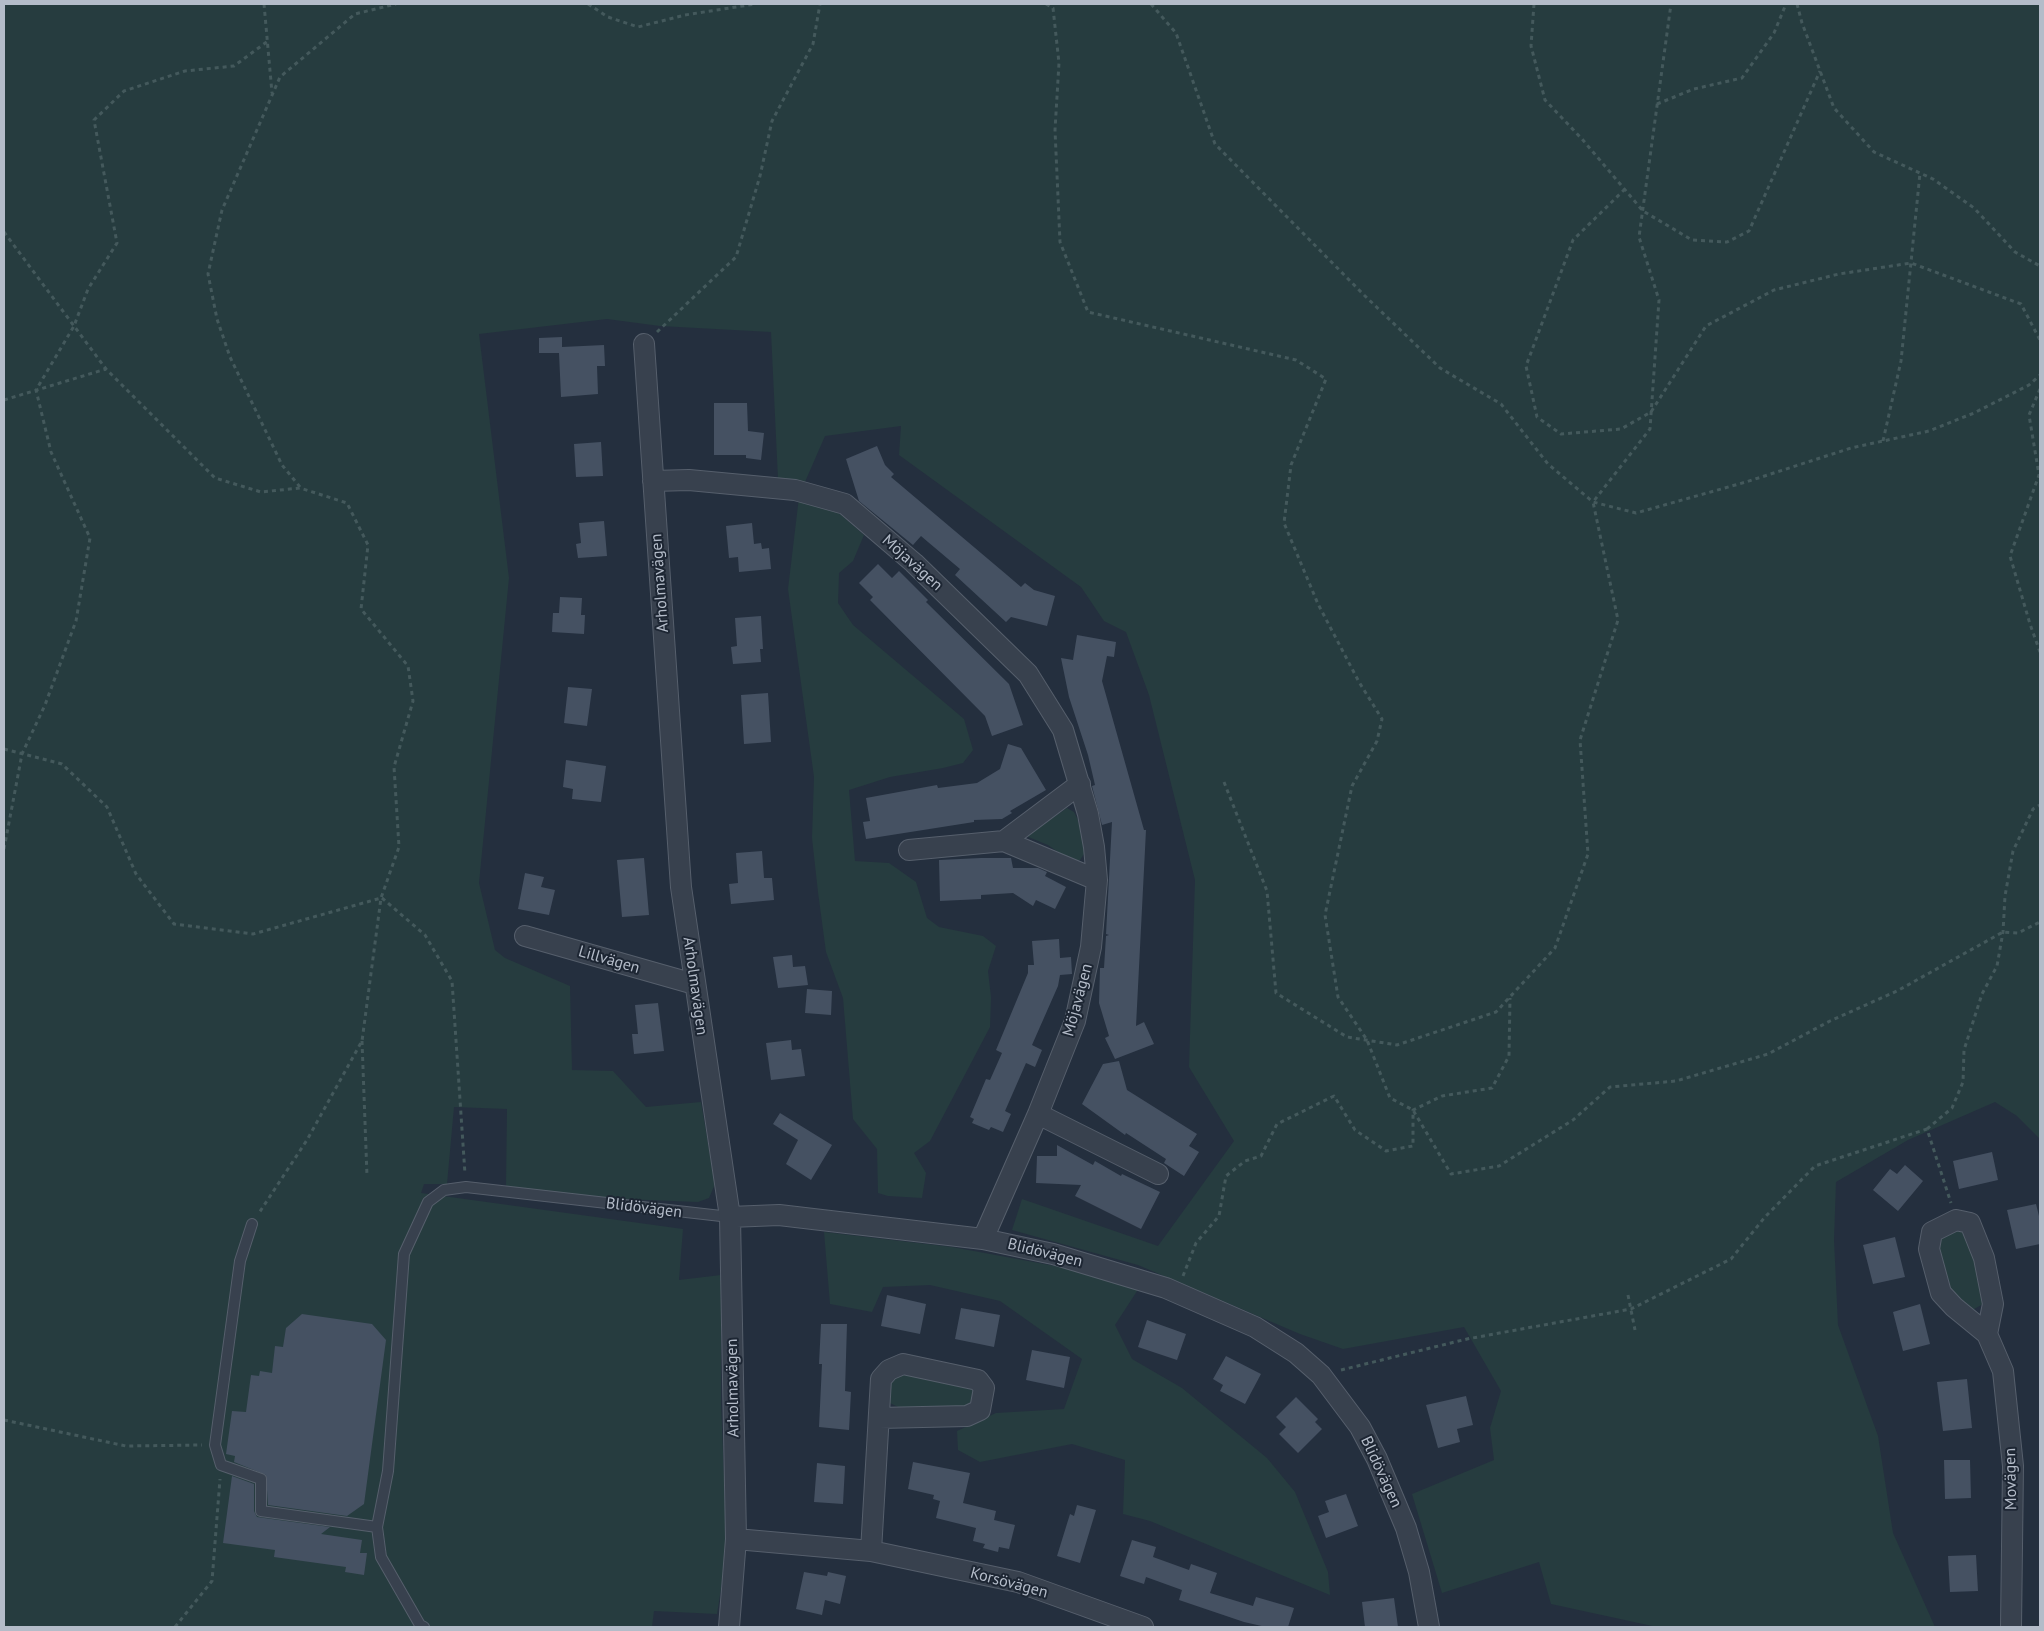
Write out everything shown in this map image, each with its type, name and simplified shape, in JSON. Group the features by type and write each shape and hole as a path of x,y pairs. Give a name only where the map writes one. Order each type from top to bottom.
{"street":[{"name":"Arholmavägen","path":"644,344 681,887 730,1217 736,1539 729,1627"},
{"name":"Möjavägen","path":"653,482 689,480 795,490 845,504 914,563 1028,674 1063,730 1088,814 1097,880 1091,946 1075,1021 1038,1114 983,1238"},
{"path":"1004,840 1080,784"},
{"path":"909,850 1004,840 1097,880"},
{"name":"Lillvägen","path":"525,936 694,984"},
{"path":"1038,1114 1158,1174"},
{"name":"Blidövägen","path":"730,1217 779,1214 983,1238 1053,1254 1177,1292 1255,1327 1296,1353 1321,1374 1360,1427 1390,1488 1406,1528 1419,1572 1429,1627"},
{"path":"1956,1220 1970,1223 1984,1258 1993,1304 1987,1334"},
{"name":"Movägen","path":"1956,1220 1932,1232 1928,1248 1942,1293 1954,1307 1987,1334 2003,1371 2013,1466 2011,1627"},
{"path":"871,1551 881,1379 889,1370 903,1364 978,1380 984,1388 980,1410 966,1416 879,1418"},
{"name":"Korsövägen","path":"736,1539 871,1551 1018,1582 1143,1627"}],"lane":[{"name":"Blidövägen","path":"421,1626 381,1557 377,1527 388,1471 404,1254 428,1202 444,1190 466,1187 730,1217"},
{"path":"252,1224 240,1261 215,1445 221,1464 260,1479 261,1511 377,1527"}],"path":[{"path":"264,4 272,96"},
{"path":"300,488 282,465 230,357 217,319 208,274 222,210 280,77 355,14 396,4"},
{"path":"588,4 608,17 638,27 685,15 755,4"},
{"path":"644,344 736,257 760,176 772,121 813,44 820,4"},
{"path":"1046,4 1053,8 1059,64 1055,130 1060,242 1088,312 1296,360 1326,379 1292,464 1284,522 1318,604 1359,682 1382,719 1376,741 1352,786 1324,915 1338,997 1367,1040 1390,1098 1413,1110 1451,1174 1499,1166 1573,1120 1610,1087 1676,1082 1768,1054 1830,1021 1897,991 2003,932 2018,933 2040,922"},
{"path":"1151,4 1176,33 1215,144 1440,368 1501,404 1548,464 1593,502 1636,514 1746,482 1851,448 1929,431 1974,413 2029,385 2040,375"},
{"path":"1534,4 1531,46 1545,100 1582,139 1643,211 1692,240 1727,242 1749,231 1820,71"},
{"path":"1224,782 1268,891 1276,993 1347,1036 1397,1046 1496,1012 1555,948 1588,854 1580,740 1618,620 1593,502 1650,429 1659,300 1640,237 1671,4"},
{"path":"1657,104 1694,89 1742,78 1774,33 1786,4"},
{"path":"1798,4 1802,22 1834,108 1874,152 1933,178 1974,208 2015,252 2040,266"},
{"path":"4,849 22,754 45,705 76,621 90,538 51,452 36,390 74,326 88,289 117,243 94,120 124,91 185,72 234,66 268,41"},
{"path":"1883,441 1901,361 1920,173"},
{"path":"1625,189 1573,240 1526,366 1537,417 1561,434 1621,429 1651,412 1706,326 1774,290 1839,274 1911,263 2021,304 2040,340"},
{"path":"4,232 106,369 215,478 261,492 300,488 346,503 368,545 361,609 408,666 413,701 394,767 399,847 381,898 362,1041 367,1176"},
{"path":"4,400 106,369"},
{"path":"2040,390 2029,415 2039,475 2010,556 2040,652"},
{"path":"4,749 62,764 107,807 136,874 174,924 253,934 381,898"},
{"path":"1321,1374 1467,1339 1631,1309 1731,1259 1765,1217 1815,1166 1926,1129 1952,1108 1963,1082 1964,1050 1982,994 1997,966 2003,932 2005,896 2013,851 2033,810 2040,805"},
{"path":"381,898 425,936 452,981 466,1187"},
{"path":"1413,1110 1442,1096 1492,1088 1509,1056 1510,997"},
{"path":"252,1224 307,1140 362,1041"},
{"path":"1177,1292 1196,1243 1219,1216 1226,1176 1245,1161 1261,1156 1276,1124 1334,1096 1355,1130 1386,1151 1413,1146 1413,1110"},
{"path":"1926,1129 1956,1220"},
{"path":"1628,1295 1636,1330"},
{"path":"4,1420 126,1446 215,1445"},
{"path":"175,1627 212,1581 221,1464"}],"green space":[{"path":"4,4 2040,4 2040,1139 2017,1116 1995,1102 1908,1140 1836,1182 1834,1240 1838,1325 1878,1436 1893,1533 1935,1627 1657,1627 1551,1604 1539,1562 1442,1593 1412,1494 1494,1460 1490,1428 1501,1391 1464,1327 1343,1349 1300,1334 1138,1265 1012,1230 1022,1199 1158,1246 1234,1141 1189,1067 1195,880 1149,695 1126,632 1104,621 1081,587 899,455 901,426 825,436 805,482 778,479 771,332 660,326 607,319 479,334 509,578 479,883 495,950 505,958 570,986 572,1070 613,1071 646,1107 701,1102 715,1184 709,1198 698,1202 597,1198 506,1186 507,1109 454,1107 447,1184 424,1184 421,1193 683,1229 679,1280 721,1275 721,1403 727,1551 717,1614 654,1611 652,1627 4,1627"},
{"path":"799,497 833,508 864,535 853,561 839,573 838,603 853,625 964,719 973,750 963,763 890,777 849,790 855,861 889,863 916,882 927,918 939,927 983,936 996,946 988,971 991,997 990,1027 930,1141 914,1153 926,1173 922,1198 888,1196 878,1193 877,1149 853,1119 843,998 826,952 818,892 812,838 814,777 788,589"},
{"path":"1067,808 1074,812 1078,820 1084,844 1084,854 1080,860 1072,862 1048,845 1026,836"},
{"path":"1968,1229 1985,1303 1974,1309 1966,1309 1949,1292 1937,1244 1945,1232"},
{"path":"824,1232 952,1247 1093,1273 1139,1288 1115,1325 1132,1359 1182,1388 1267,1458 1295,1492 1328,1572 1330,1595 1150,1521 1123,1514 1125,1460 1072,1444 980,1462 958,1450 957,1431 996,1413 1064,1409 1082,1359 1000,1301 930,1285 883,1287 872,1312 830,1304"},
{"path":"903,1374 972,1386 973,1400 963,1408 904,1410 890,1403 887,1394 891,1378"}],"building":[{"path":"562,337 562,347 604,345 605,366 597,366 598,394 561,397 559,353 539,353 539,338"},
{"path":"714,403 747,403 748,431 764,433 761,460 746,458 746,455 714,455"},
{"path":"601,442 603,476 576,477 574,444"},
{"path":"877,446 885,465 894,474 891,477 1021,587 1025,583 1034,590 1055,596 1047,626 1011,617 1006,622 955,575 960,569 921,536 913,545 859,501 846,459"},
{"path":"604,521 607,556 578,558 576,544 581,543 579,523"},
{"path":"752,523 754,544 761,543 762,549 769,548 771,569 739,572 738,557 729,558 726,526"},
{"path":"878,564 892,578 899,571 928,600 926,602 1009,684 1023,725 992,736 985,716 870,600 873,597 859,583"},
{"path":"560,597 582,598 581,615 585,615 584,634 552,632 553,613 559,613"},
{"path":"761,616 763,649 760,649 761,662 733,664 731,647 737,646 735,618"},
{"path":"1077,635 1116,642 1114,657 1107,656 1102,681 1144,830 1146,830 1136,1026 1144,1022 1154,1044 1115,1059 1105,1038 1109,1036 1099,1003 1100,968 1104,968 1106,936 1109,935 1106,934 1112,822 1102,825 1092,786 1095,785 1088,755 1069,697 1061,658 1073,660"},
{"path":"568,687 592,689 587,726 564,723"},
{"path":"768,693 771,742 744,744 741,695"},
{"path":"1008,744 1021,748 1046,790 1010,811 1012,813 1002,819 974,820 974,822 866,839 863,822 870,821 866,798 937,785 938,788 977,783 1000,769"},
{"path":"566,760 606,766 601,802 572,799 573,789 563,787"},
{"path":"762,851 764,878 772,878 774,900 731,904 729,884 738,883 736,853"},
{"path":"644,858 649,915 622,917 617,860"},
{"path":"1011,858 1013,868 1038,868 1047,872 1045,876 1066,887 1055,909 1036,900 1033,906 1013,893 981,895 981,899 940,901 939,860"},
{"path":"525,873 544,877 541,887 555,890 549,915 518,909"},
{"path":"1059,939 1060,958 1071,957 1072,974 1060,975 1058,986 1032,1045 1042,1050 1035,1067 1026,1063 1005,1111 1011,1114 1003,1132 991,1127 989,1130 972,1123 974,1119 970,1117 986,1079 990,1080 1002,1053 996,1050 1028,973 1028,965 1034,965 1032,941"},
{"path":"792,955 793,967 805,966 808,985 778,988 773,957"},
{"path":"807,989 832,991 831,1015 805,1013"},
{"path":"658,1003 664,1051 634,1054 632,1034 638,1034 635,1005"},
{"path":"791,1040 792,1050 801,1049 805,1076 771,1080 766,1043"},
{"path":"1119,1061 1127,1090 1197,1134 1189,1146 1199,1152 1184,1176 1164,1163 1166,1159 1126,1133 1125,1135 1082,1104 1103,1064"},
{"path":"780,1113 832,1145 811,1180 786,1164 798,1140 773,1124"},
{"path":"1057,1145 1093,1165 1095,1161 1121,1176 1122,1174 1160,1192 1141,1229 1075,1196 1081,1185 1036,1183 1037,1156 1057,1156"},
{"path":"1992,1152 1998,1180 1959,1189 1953,1161"},
{"path":"1905,1165 1923,1181 1898,1211 1873,1190 1890,1169 1897,1174"},
{"path":"2036,1204 2040,1220 2040,1244 2016,1249 2007,1210"},
{"path":"1895,1237 1905,1277 1873,1284 1863,1245"},
{"path":"887,1295 926,1304 920,1334 881,1326"},
{"path":"1920,1304 1930,1344 1903,1351 1893,1312"},
{"path":"961,1308 1000,1315 994,1347 955,1339"},
{"path":"302,1314 372,1324 386,1340 364,1504 347,1516 268,1505 266,1475 234,1462 235,1456 226,1454 232,1411 246,1412 251,1375 259,1376 260,1371 272,1373 275,1346 283,1347 286,1328"},
{"path":"1147,1320 1186,1334 1177,1360 1138,1347"},
{"path":"821,1324 847,1324 845,1391 851,1392 849,1430 819,1427 822,1364 819,1364"},
{"path":"1032,1350 1070,1357 1064,1388 1026,1380"},
{"path":"1226,1356 1261,1374 1245,1404 1220,1391 1223,1385 1213,1379"},
{"path":"1967,1379 1972,1428 1943,1431 1937,1382"},
{"path":"1466,1396 1473,1425 1457,1429 1460,1442 1438,1448 1426,1405"},
{"path":"1296,1397 1318,1419 1315,1422 1322,1429 1298,1453 1279,1434 1286,1427 1276,1417"},
{"path":"1944,1460 1970,1460 1971,1498 1945,1499"},
{"path":"913,1462 970,1473 963,1503 996,1511 994,1520 1015,1525 1009,1549 999,1547 998,1552 983,1548 985,1544 973,1541 976,1528 936,1518 940,1501 933,1499 934,1495 908,1489"},
{"path":"817,1463 845,1466 843,1504 814,1502"},
{"path":"232,1476 254,1484 254,1511 257,1517 330,1527 321,1534 362,1540 360,1553 367,1553 364,1575 345,1572 346,1567 274,1557 275,1550 223,1543"},
{"path":"1346,1494 1358,1526 1326,1538 1318,1516 1329,1512 1325,1501"},
{"path":"1077,1505 1096,1510 1080,1563 1057,1556 1070,1514 1074,1516"},
{"path":"1132,1540 1156,1547 1153,1557 1189,1570 1191,1564 1217,1573 1210,1593 1253,1606 1256,1597 1294,1608 1288,1627 1266,1627 1244,1622 1179,1600 1182,1590 1146,1577 1144,1584 1120,1576"},
{"path":"1976,1555 1978,1591 1950,1592 1948,1556"},
{"path":"804,1572 827,1576 828,1572 846,1576 840,1604 825,1600 822,1615 796,1609"},
{"path":"1394,1598 1398,1627 1365,1627 1362,1602"}]}
